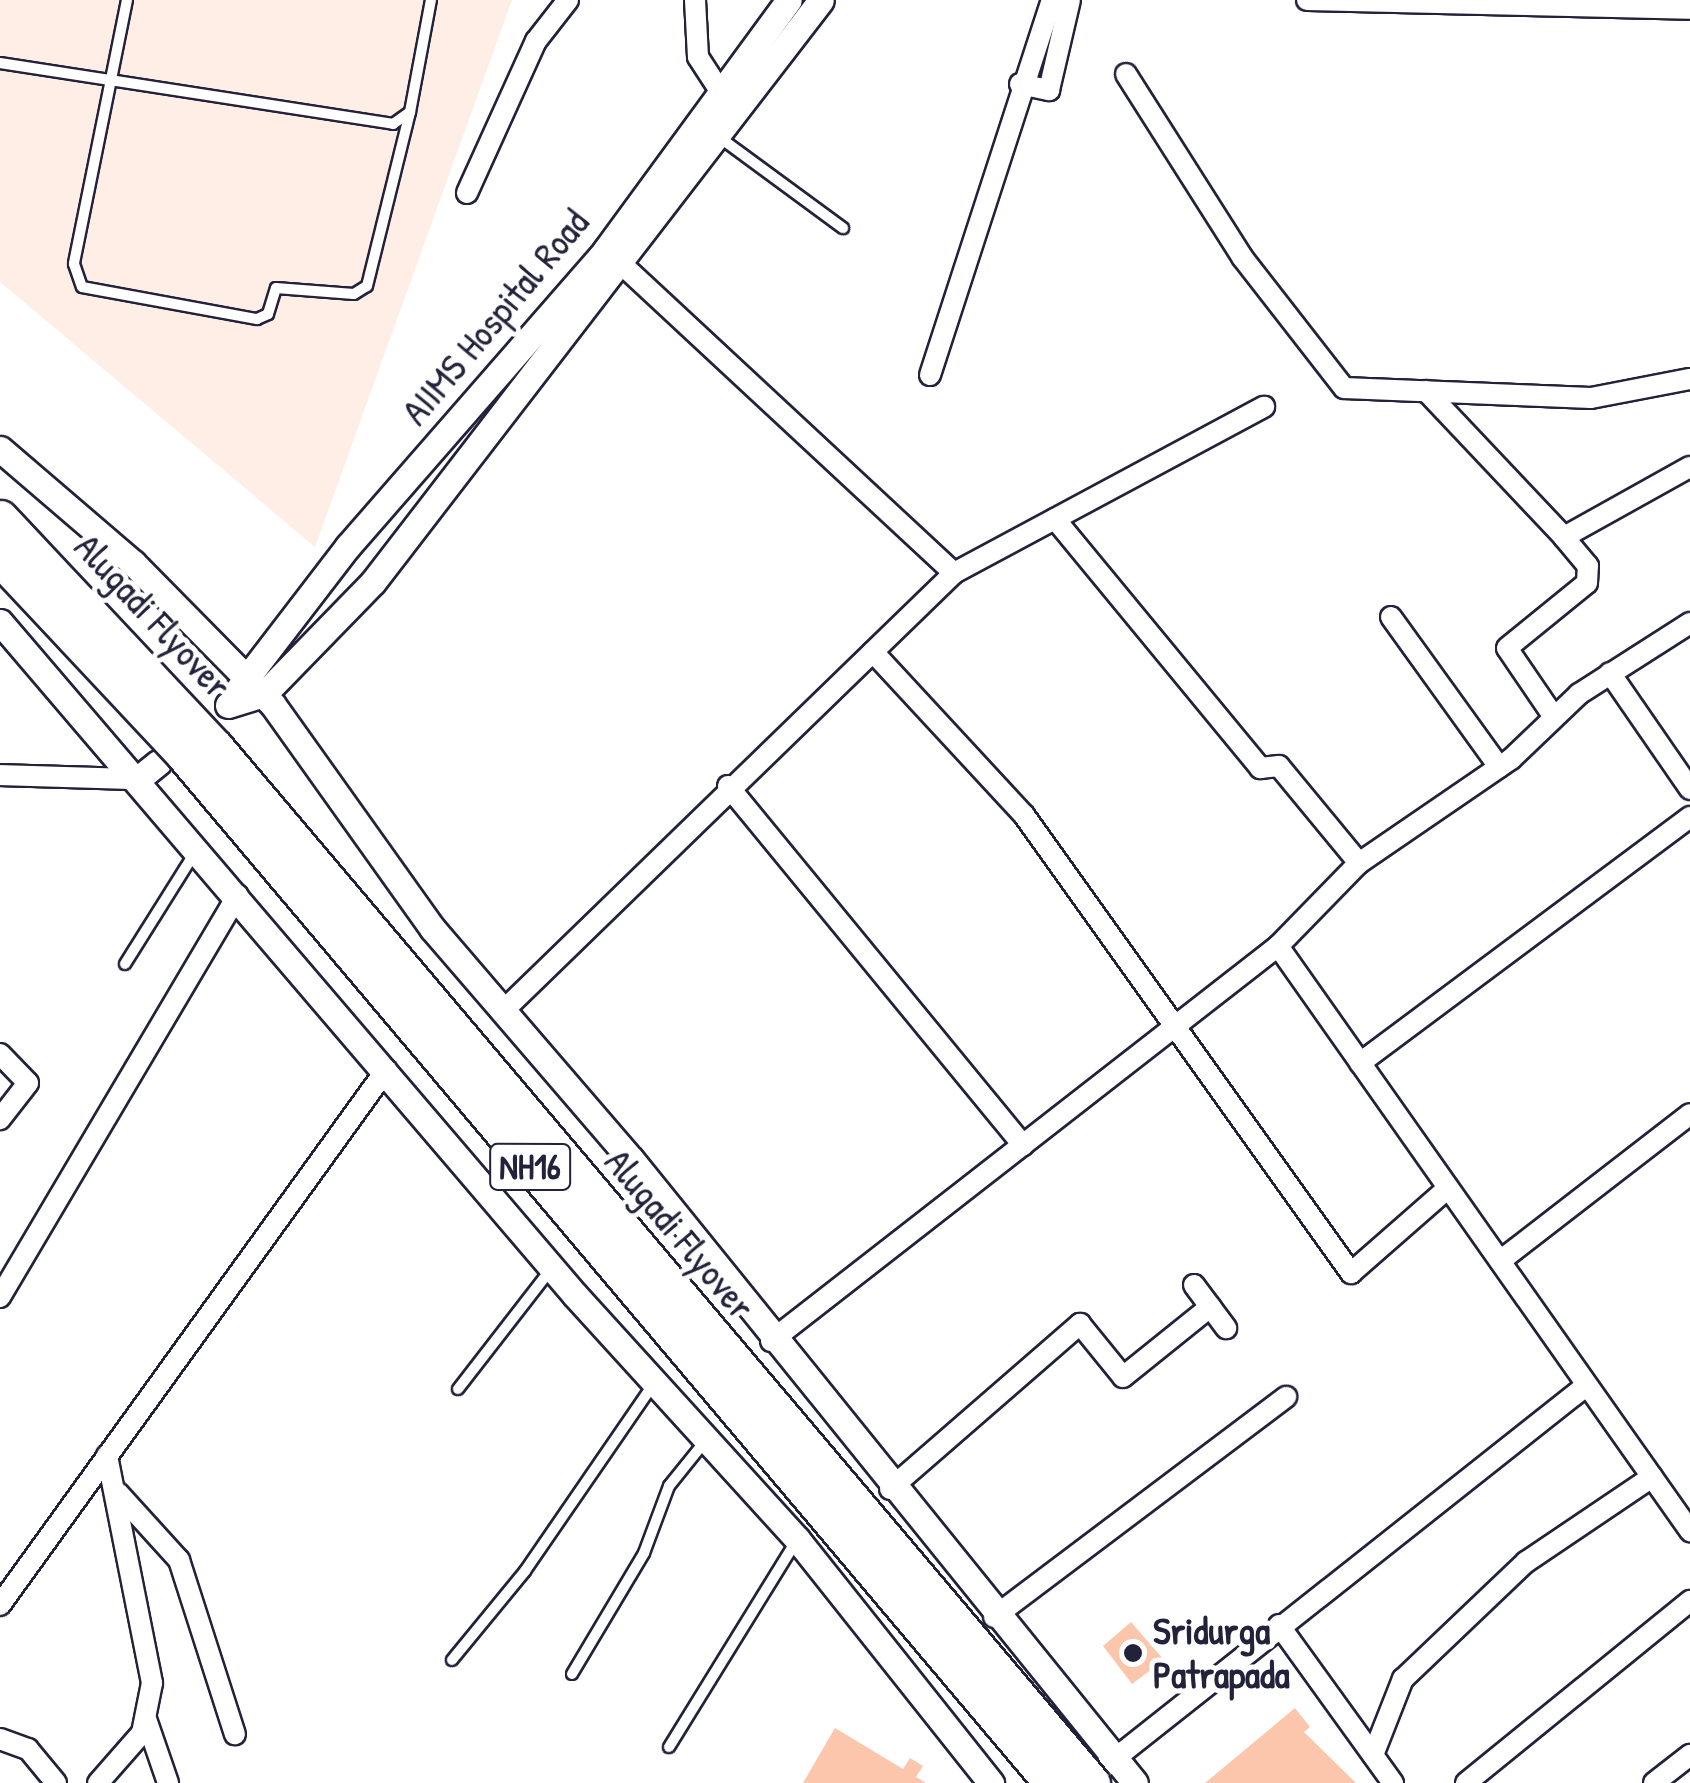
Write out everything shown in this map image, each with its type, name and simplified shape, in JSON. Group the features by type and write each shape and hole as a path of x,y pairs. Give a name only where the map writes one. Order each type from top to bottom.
{"highway":[{"name":"Alugadi Flyover","path":"0,518 216,748 1102,1769"},
{"name":"Alugadi Flyover","path":"0,558 184,756 1052,1783"}],"street":[{"path":"467,194 536,41 568,0"},
{"path":"695,0 698,57 719,89"},
{"name":"AIIMS Hospital Road","path":"255,684 317,636 372,582 619,262 711,127 719,89 789,0"},
{"name":"AIIMS Hospital Road","path":"255,684 604,251 820,0"},
{"path":"930,375 1020,84 1052,0"},
{"path":"1020,84 1049,90 1070,0"},
{"path":"1307,0 1690,9"},
{"path":"1126,74 1242,257 1344,388 1591,398 1690,379"},
{"path":"619,262 954,572"},
{"path":"1426,392 1588,566 1587,583 1507,648 1554,717"},
{"path":"502,1012 728,786 954,572 1264,407"},
{"path":"0,449 255,684 502,1012 632,1159 771,1341 994,1617 1102,1769 1135,1783"},
{"path":"1564,537 1690,467"},
{"path":"1054,519 1260,768 1279,766 1359,863"},
{"path":"1390,616 1499,767"},
{"path":"0,622 148,771 198,848 552,1268 797,1539 991,1783"},
{"path":"771,1341 1278,946 1359,863 1499,767 1610,672 1690,623"},
{"path":"873,652 1024,816 1351,1273 1448,1188"},
{"path":"1610,672 1690,790"},
{"path":"0,775 148,771"},
{"path":"728,786 1023,1146"},
{"path":"1360,1063 1690,817"},
{"path":"0,1298 238,895"},
{"path":"1278,946 1690,1531"},
{"path":"0,1054 28,1083 0,1119"},
{"path":"0,1604 386,1070"},
{"path":"1500,1261 1690,1114"},
{"path":"1194,1284 1226,1328"},
{"path":"890,1489 1080,1324 1123,1377 1210,1307"},
{"path":"1084,1783 1587,1384"},
{"path":"994,1617 1286,1397"},
{"path":"98,1783 145,1717 152,1683 120,1547 118,1493 106,1455"},
{"path":"1373,1755 1404,1679 1526,1562 1652,1477"},
{"path":"118,1493 179,1560 236,1734"},
{"path":"1466,1783 1690,1602"},
{"path":"1279,1625 1393,1783"},
{"path":"145,1717 168,1783"},
{"path":"0,1739 28,1749 56,1783"},
{"path":"1654,1783 1690,1755"}],"lane":[{"path":"127,0 73,277 82,288 242,318 268,314 276,288 342,298 368,286 410,112 431,0"},
{"path":"0,62 377,124 410,112"},
{"path":"711,127 843,228"},
{"path":"124,964 198,848"},
{"path":"458,1390 552,1268"},
{"path":"452,1660 654,1383"},
{"path":"572,1674 644,1553 669,1486 706,1440"},
{"path":"668,1747 797,1539"}],"shaded area":[{"path":"0,0 512,0 315,547 0,282"}],"building":[{"name":"Sridurga Patrapada","path":"1131,1622 1164,1660 1132,1684 1103,1646"},
{"path":"1295,1708 1310,1727 1304,1732 1356,1783 1205,1783"},
{"path":"835,1728 903,1769 910,1758 923,1766 916,1777 926,1783 803,1783"}],"place":[{"name":"Sridurga Patrapada","path":"1133,1653"}]}
